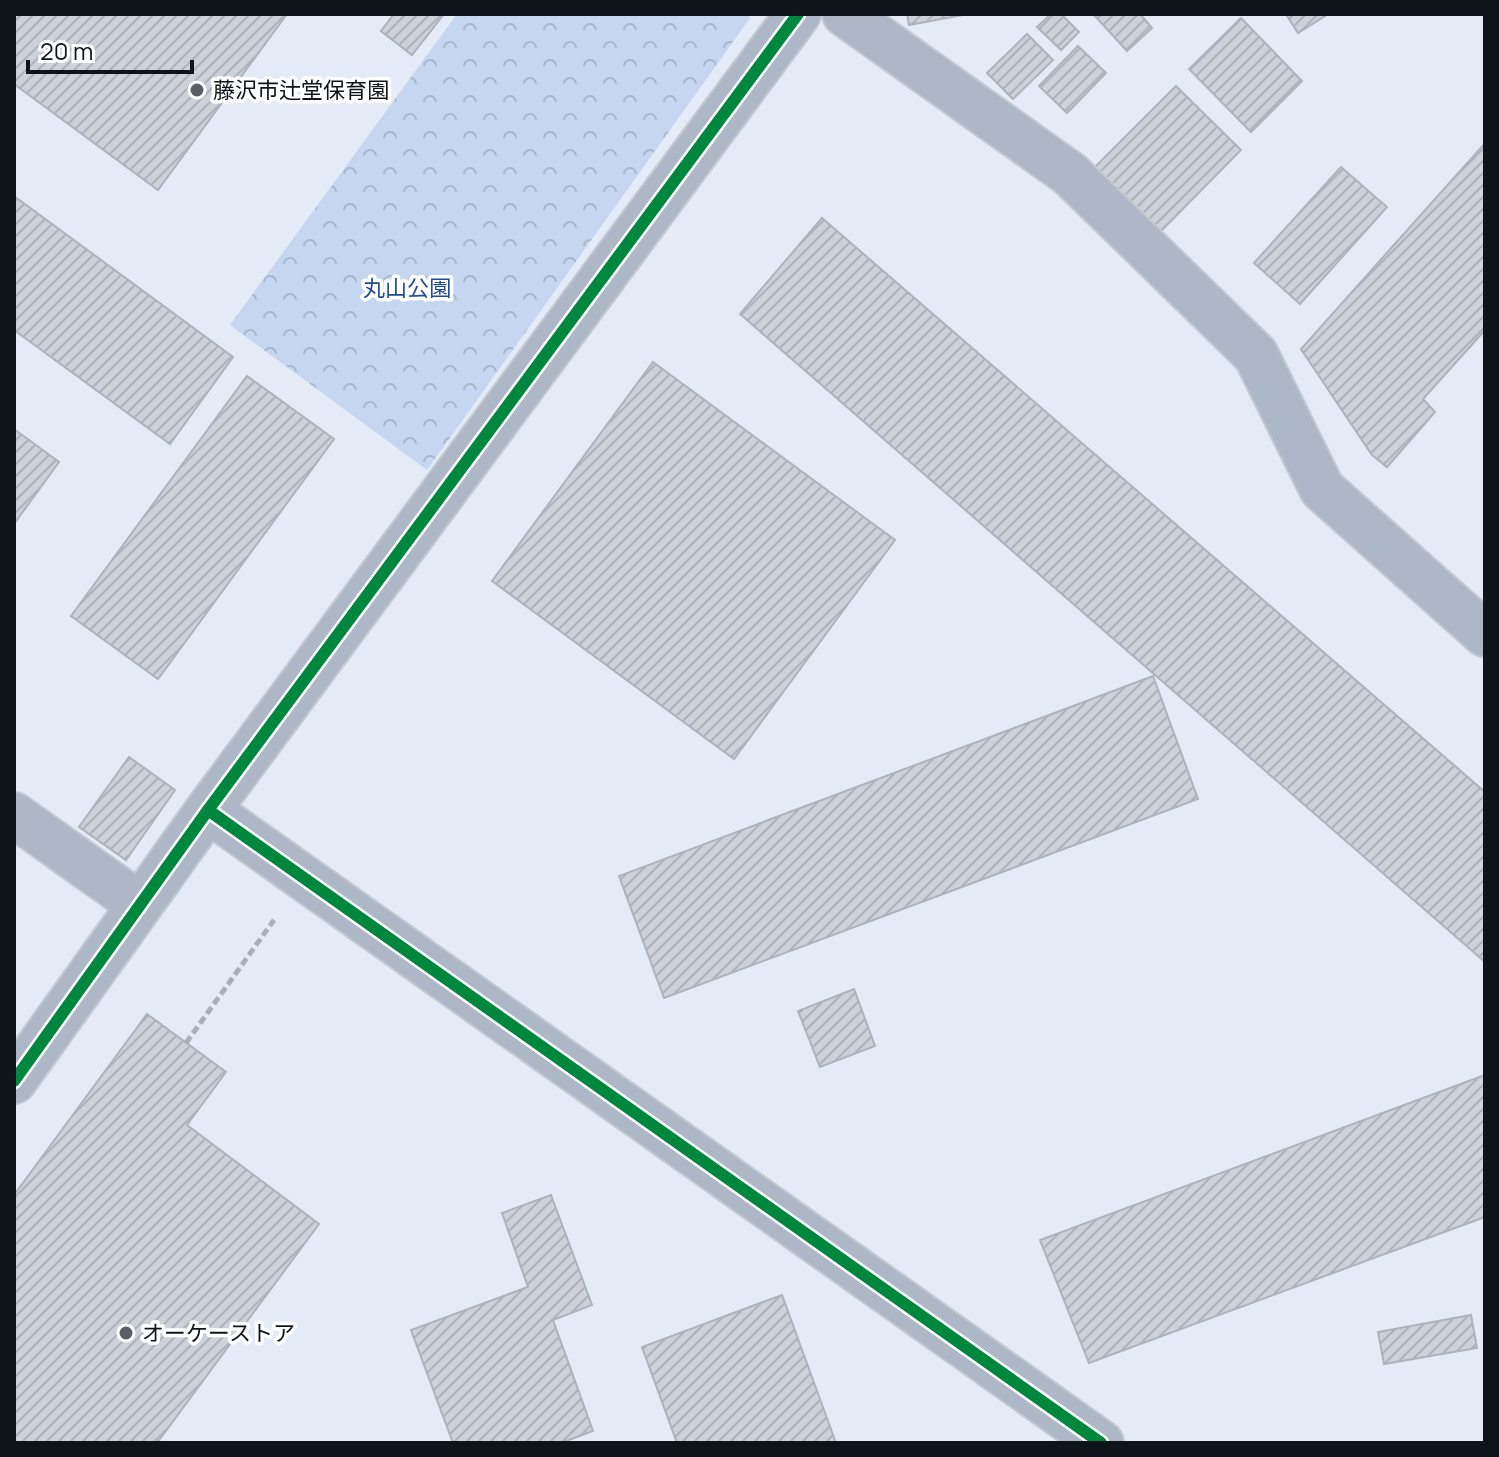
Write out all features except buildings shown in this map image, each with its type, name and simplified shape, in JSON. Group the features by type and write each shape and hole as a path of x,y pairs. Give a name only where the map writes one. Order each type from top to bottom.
{"street":[{"path":"14,1081 208,810 798,14"},
{"path":"845,14 1070,174 1256,355 1322,489 1485,634"},
{"path":"208,810 1101,1443"},
{"path":"14,815 139,904"}],"path":[{"path":"186,1043 278,915"}],"green space":[{"name":"丸山公園","path":"457,14 749,14 750,18 427,470 230,325"}],"cycle path":[{"path":"14,1081 208,810 798,14"},
{"path":"208,810 1101,1443"}],"place":[{"name":"藤沢市辻堂保育園","path":"197,90"},
{"name":"オーケーストア","path":"126,1333"}]}
